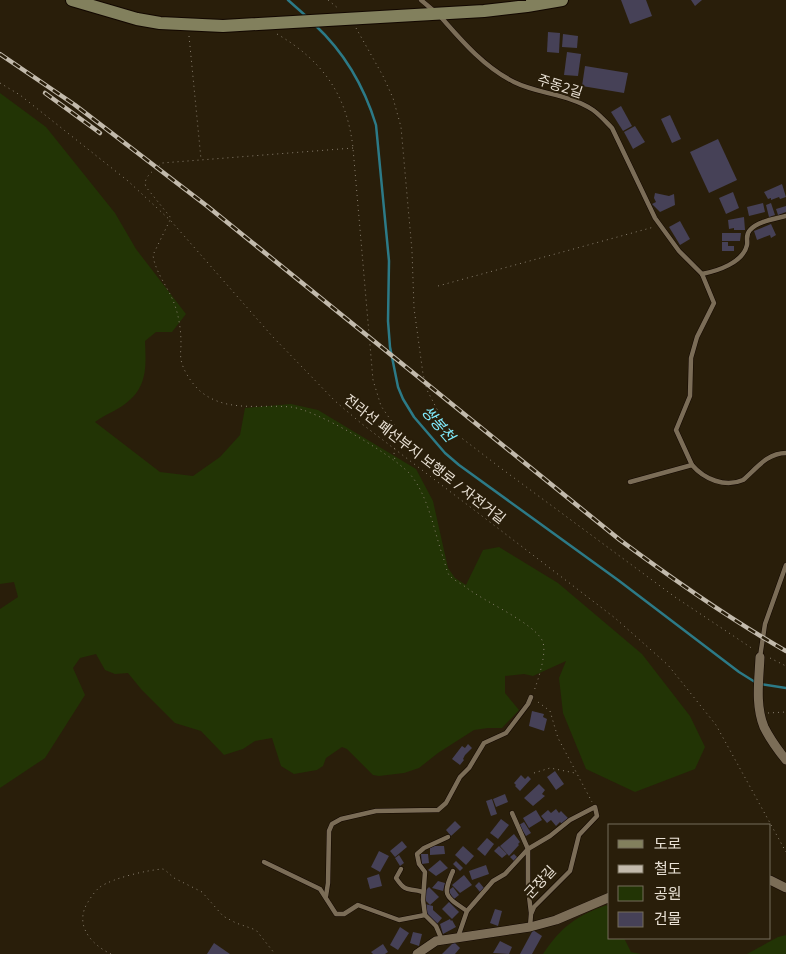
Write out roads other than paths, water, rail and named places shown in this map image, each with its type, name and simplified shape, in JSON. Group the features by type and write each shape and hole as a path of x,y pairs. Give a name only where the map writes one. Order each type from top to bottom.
{"street":[{"path":"72,0 137,19 160,23 188,26 271,28 346,18 438,14 527,6 562,0"},
{"path":"760,654 758,701 760,714 770,739 786,760"},
{"path":"771,880 786,888"},
{"path":"417,954 432,943 442,940 530,926 563,917 608,898"}],"lane":[{"name":"주동2길","path":"421,0 438,14 486,64 504,77 516,83 584,105 603,118 612,128 660,226 679,251 702,274 714,303 695,344 691,358 690,396 676,430 692,465"},
{"path":"702,274 722,270 736,260 745,249 747,234 753,228 765,222 786,216"},
{"path":"630,482 692,465 702,475 709,478 719,482 734,483 743,480 765,460 780,453 786,453"},
{"path":"760,654 765,624 786,565"},
{"path":"326,896 329,831 332,824 341,819 376,811 438,810 446,803 460,777 469,768 484,744 506,733 528,704 531,697"},
{"name":"군장길","path":"528,849 550,836 570,820 594,807 597,816 579,835 570,871 534,907 530,926"},
{"path":"512,814 528,849 528,888 531,914"},
{"path":"442,940 436,926 425,915 423,892 425,872 419,864 418,854 424,848 448,837"},
{"path":"458,938 467,911 493,881 506,874 528,849"},
{"path":"264,862 320,889 334,912 340,914 344,914 360,905 399,920 425,915"},
{"path":"400,869 396,878 402,887 408,890 423,892"},
{"path":"453,871 446,894 467,911"}],"waterway":[{"name":"쌍봉천","path":"288,0 306,16"},
{"name":"쌍봉천","path":"315,25 336,47 352,71 366,97 376,125 389,261 388,321 390,347 398,387 414,417 445,453 459,465 755,682"},
{"name":"쌍봉천","path":"760,684 786,688"}],"railway":[{"path":"0,54 75,105 207,206 620,540 702,598 786,651"},
{"path":"45,93 100,133"}]}
